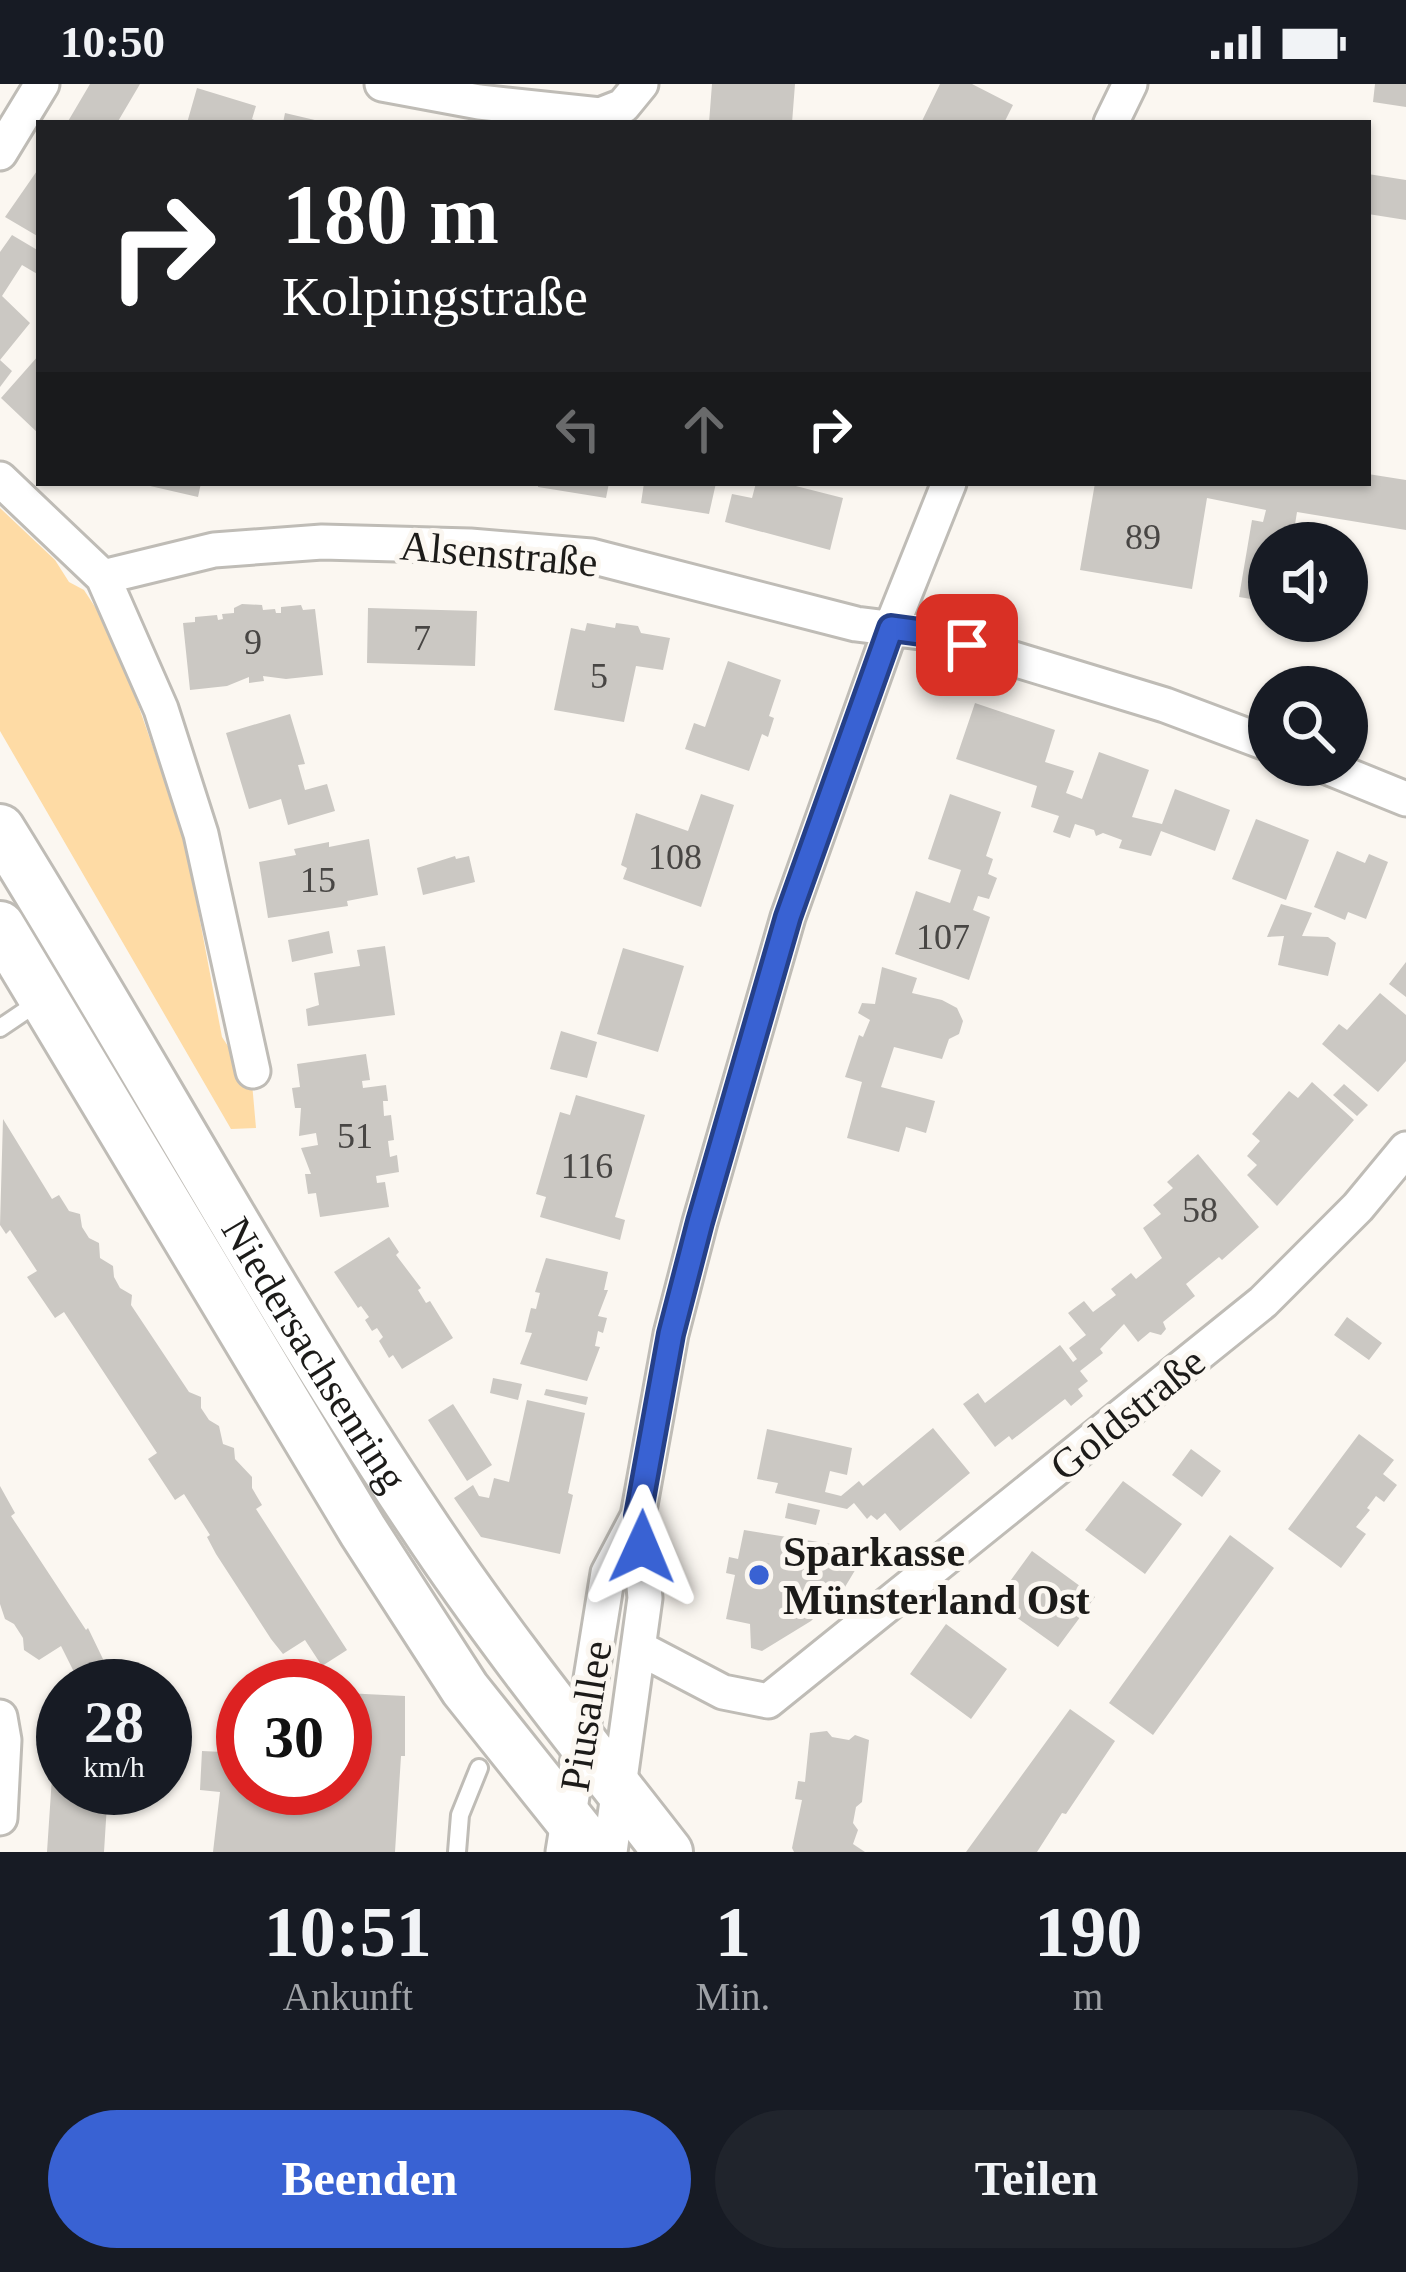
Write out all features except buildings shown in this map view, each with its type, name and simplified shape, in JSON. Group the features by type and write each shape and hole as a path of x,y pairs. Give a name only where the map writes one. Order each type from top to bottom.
{"main road":[{"name":"Niedersachsenring","path":"0,829 386,1468 501,1638 668,1852"},
{"name":"Niedersachsenring","path":"0,926 363,1531 465,1689 576,1840"}],"street":[{"path":"0,153 42,84"},
{"path":"382,84 479,102 600,116 623,106 641,84"},
{"path":"1112,120 1130,84"},
{"path":"0,479 103,578 161,709 202,834 253,1071"},
{"name":"Piusallee","path":"576,1840 580,1739 608,1573 638,1516 671,1334 700,1222 788,917 891,628 948,486"},
{"name":"Alsenstraße","path":"103,578 214,550 322,542 470,546 592,556 856,623 928,633 1165,705 1248,736"},
{"path":"1368,783 1406,797"},
{"name":"Goldstraße","path":"639,1648 723,1692 768,1702 1263,1302 1358,1207 1406,1150"},
{"name":"Piusallee","path":"610,1852 646,1579 638,1516"},
{"path":"0,1717 4,1740 0,1818"}],"lane":[{"path":"0,1028 46,998"},
{"path":"457,1852 460,1815 479,1768"}],"shaded area":[{"path":"0,508 55,560 69,582 84,590 114,636 184,836 222,1037 252,1083 256,1128 231,1129 0,731"}],"place":[{"name":"Sparkasse Münsterland Ost","path":"759,1575"}],"route":[{"path":"642,1547 638,1516 671,1334 700,1222 788,917 891,628 967,645"}]}
